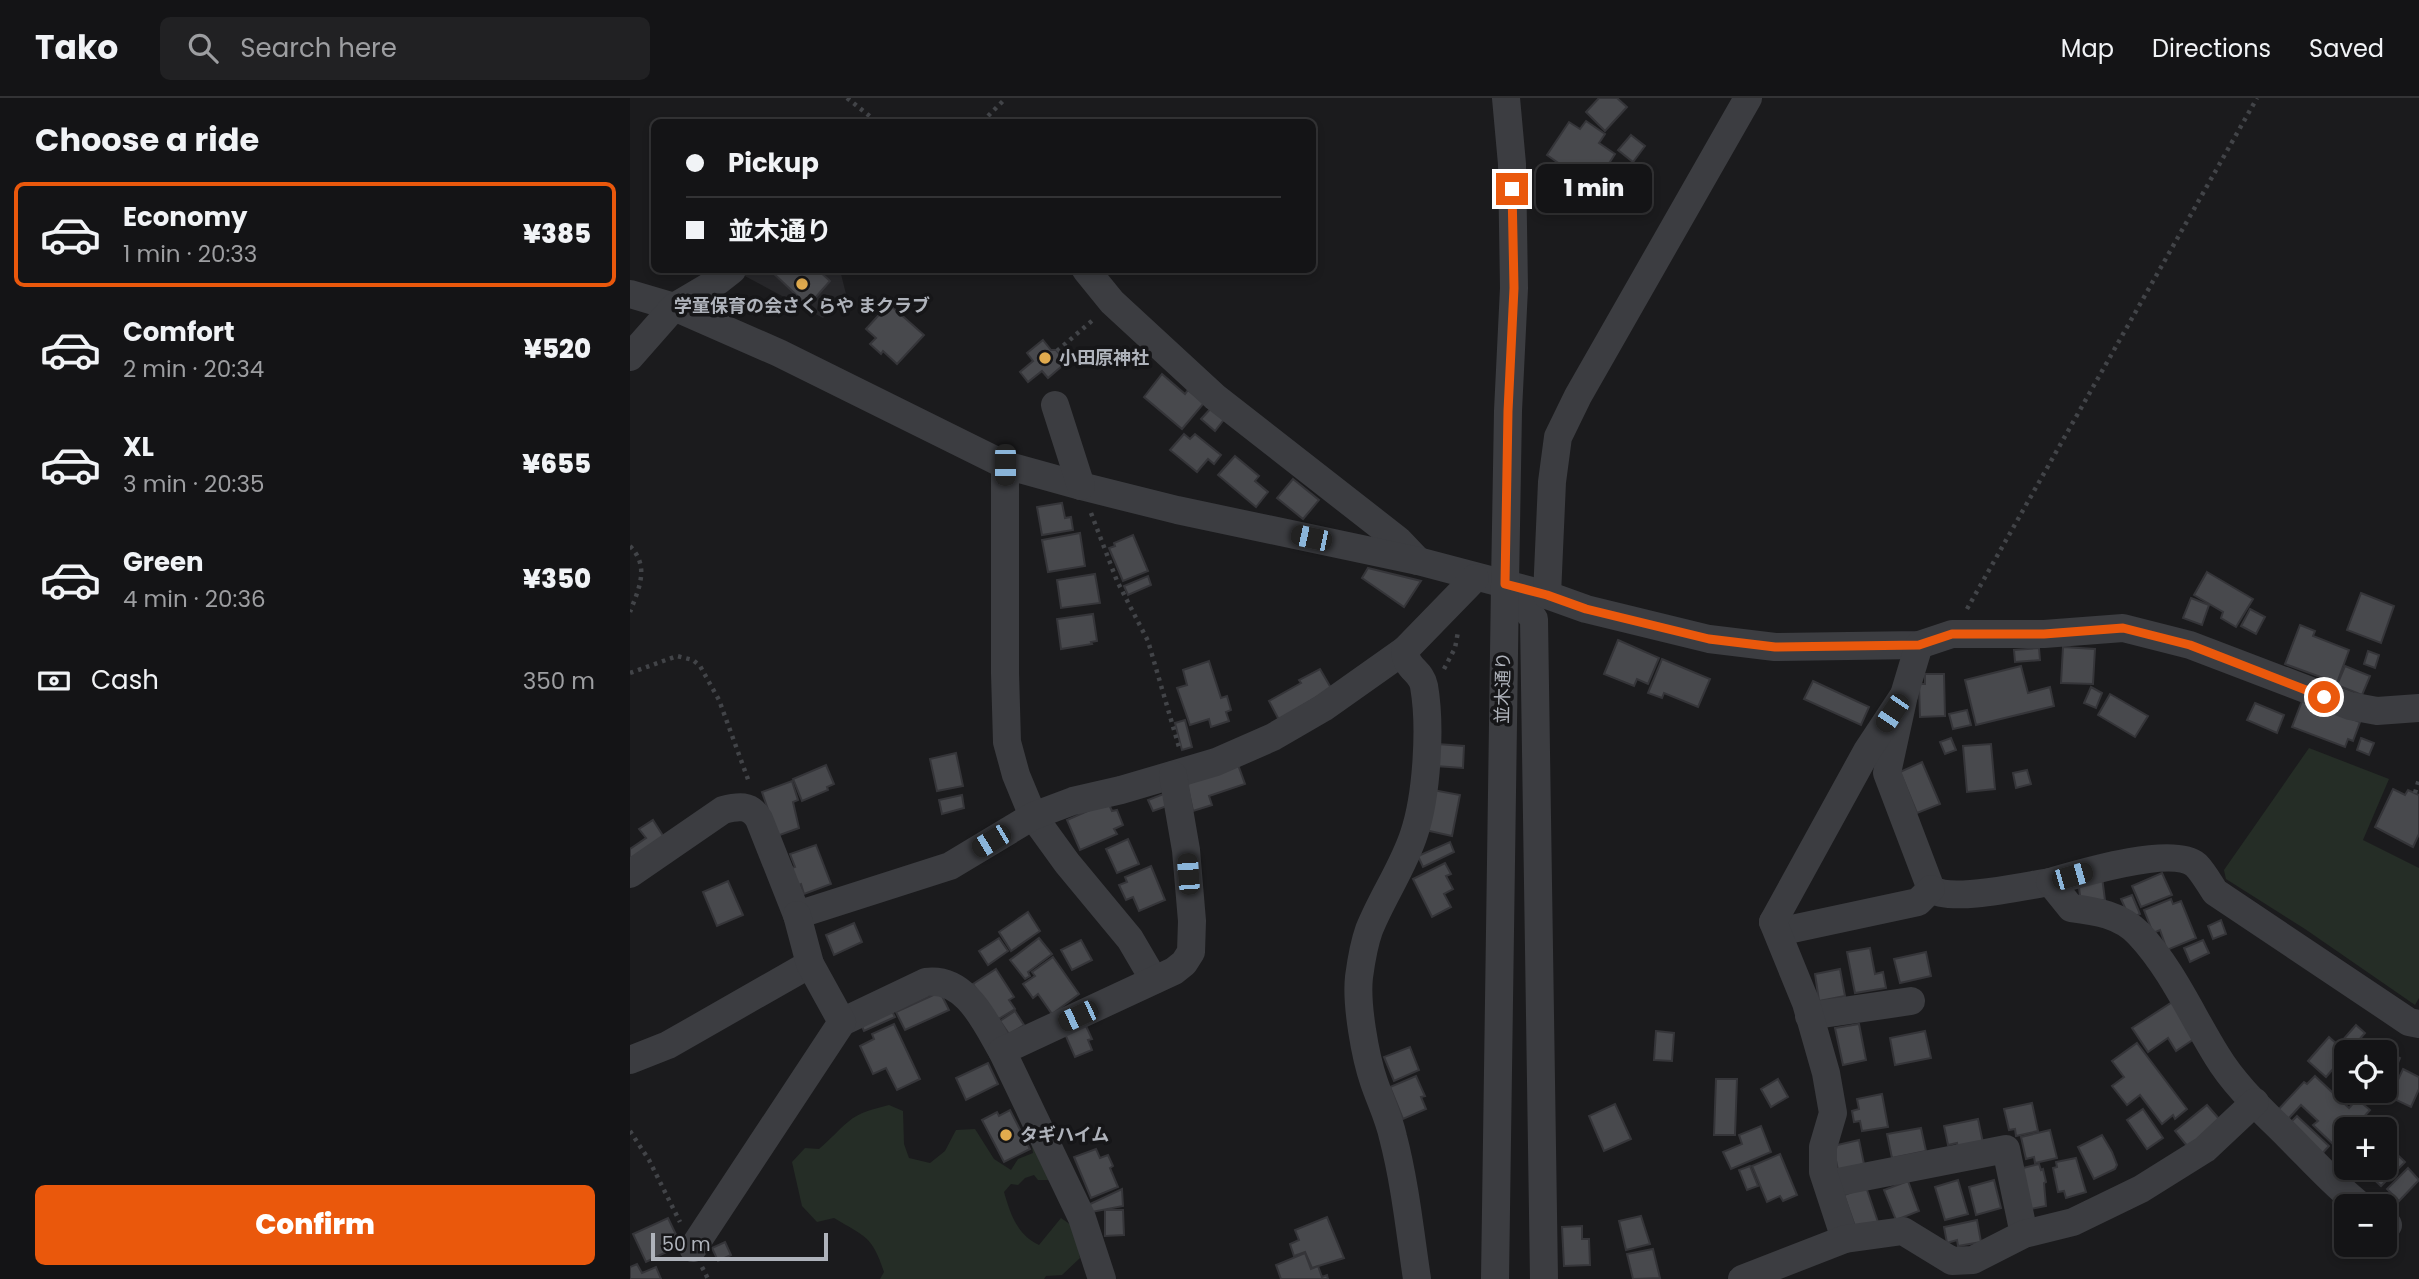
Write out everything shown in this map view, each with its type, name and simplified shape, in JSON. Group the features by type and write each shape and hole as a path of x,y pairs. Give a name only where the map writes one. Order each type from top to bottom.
{"street":[{"name":"並木通り","path":"1495,1279 1508,411 1514,288 1512,164 1506,98"},
{"path":"1547,595 1552,482 1558,437 1578,396 1748,98"},
{"path":"630,357 674,307 728,273"},
{"path":"1088,273 1112,302 1215,397 1398,540 1418,561"},
{"path":"630,294 674,307 779,353 1005,465 1177,510 1418,561 1547,595 1586,609 1709,639 1775,647 1919,645 1952,634 2044,634 2123,628 2190,645 2350,706 2377,711 2419,708"},
{"path":"1055,405 1081,486"},
{"path":"1005,465 1007,742 1016,775 1033,816 1067,863 1130,939 1154,980"},
{"path":"797,915 950,866 1033,816 1073,800 1180,774 1273,737 1323,708 1405,650 1475,578"},
{"path":"1505,584 1534,619 1544,1279"},
{"path":"1919,645 1904,695 1887,773 1931,889 1938,894 1972,894 2050,882 2114,863 2174,858 2194,863 2215,892 2409,1021 2419,1024"},
{"path":"1405,650 1406,660 1423,681 1425,690 1423,794 1414,833 1393,884 1368,931 1359,979 1362,1029 1372,1079 1393,1135 1400,1166 1417,1279"},
{"path":"1845,1239 1823,1172 1822,1147 1833,1113 1826,1073 1809,1016 1773,922 1867,751 1904,695"},
{"path":"1002,1051 1174,971 1184,963 1191,952 1192,921 1180,774"},
{"path":"630,874 723,810 736,806 754,810 797,915 810,964 842,1021"},
{"path":"2050,882 2071,908 2102,912 2138,933 2166,971 2218,1059 2255,1102 2349,1194"},
{"path":"1773,922 1792,929 1817,924 1918,902 1931,889"},
{"path":"630,1060 668,1045 810,964"},
{"path":"693,1248 842,1021 926,982 938,980 950,984 964,994 976,1008 1002,1051 1082,1218 1102,1279"},
{"path":"1809,1016 1911,1001"},
{"path":"1742,1279 1845,1239 1903,1231 1952,1261 1973,1260 2024,1234 2073,1222 2141,1189 2205,1149 2255,1102"},
{"path":"1828,1184 2006,1149 2024,1234"}],"path":[{"path":"847,98 873,119"},
{"path":"985,119 1006,98"},
{"path":"1952,634 2257,98"},
{"path":"1057,351 1093,320"},
{"path":"1103,545 1116,581 1147,641 1180,774"},
{"path":"630,546 640,560 643,576 630,612"},
{"path":"1425,690 1440,677 1455,649 1460,623"},
{"path":"630,673 677,656 693,660 700,666 719,700 751,790 747,807"},
{"path":"2415,793 2419,779"},
{"path":"630,1131 649,1160 693,1248"}],"shaded area":[{"name":"学童保育の会さくらや まクラブ","path":"841,273 846,294 823,318 743,275"},
{"path":"2309,748 2389,779 2363,840 2419,868 2419,998 2415,1005 2305,929 2226,879 2224,870"},
{"path":"889,1105 903,1111 904,1144 909,1158 930,1163 945,1151 956,1130 975,1129 994,1159 1011,1170 1018,1159 1033,1153 1030,1136 1060,1180 1038,1180 1034,1175 1025,1178 1018,1185 1011,1184 1004,1192 1012,1215 1025,1235 1039,1245 1061,1218 1074,1227 1080,1258 1062,1275 1046,1276 1044,1279 880,1279 884,1272 866,1238 834,1218 817,1222 802,1206 792,1162 805,1148 819,1149 857,1116"}],"building":[{"path":"1599,98 1617,98 1627,107 1605,131 1586,112"},
{"path":"1586,121 1605,134 1599,143 1615,154 1599,179 1589,173 1584,181 1547,155 1569,122 1580,129"},
{"path":"1631,135 1645,146 1633,162 1618,150"},
{"path":"773,273 821,273 830,281 808,306"},
{"path":"889,304 924,335 897,364 883,351 881,354 870,344 876,338 866,329"},
{"path":"1043,340 1063,358 1059,361 1062,366 1048,378 1042,371 1028,382 1020,372 1033,361 1027,353"},
{"path":"1162,374 1185,394 1188,390 1204,403 1182,429 1144,397"},
{"path":"1213,406 1226,417 1215,431 1201,419"},
{"path":"1184,434 1190,439 1195,434 1221,455 1214,464 1208,459 1197,472 1170,450"},
{"path":"1235,456 1259,476 1255,481 1268,492 1256,507 1218,475"},
{"path":"1293,479 1319,500 1303,519 1277,498"},
{"path":"1062,503 1065,518 1071,517 1073,530 1042,535 1037,507"},
{"path":"1080,533 1085,566 1048,572 1042,540"},
{"path":"1133,535 1148,571 1123,581 1109,548"},
{"path":"1368,568 1421,581 1404,607 1362,578"},
{"path":"2207,572 2253,599 2236,627 2221,618 2223,612 2194,595"},
{"path":"1095,574 1100,603 1061,608 1057,580"},
{"path":"1148,576 1151,585 1128,595 1124,586"},
{"path":"2361,593 2394,606 2381,643 2347,630"},
{"path":"2191,598 2209,605 2202,625 2183,618"},
{"path":"2250,609 2265,617 2256,634 2241,626"},
{"path":"1093,614 1097,641 1061,649 1057,619"},
{"path":"2300,625 2315,631 2313,636 2349,650 2337,683 2285,664"},
{"path":"1618,640 1659,658 1648,684 1637,679 1634,686 1604,674"},
{"path":"2063,647 2095,649 2093,684 2061,683"},
{"path":"2039,648 2040,660 2015,662 2014,650"},
{"path":"2368,651 2379,655 2375,668 2364,664"},
{"path":"1662,659 1710,679 1698,707 1664,693 1662,698 1648,693"},
{"path":"1209,661 1221,698 1227,696 1231,710 1226,712 1229,721 1211,727 1209,719 1190,725 1177,688 1187,685 1183,670"},
{"path":"2021,666 2028,693 2050,687 2054,706 1976,725 1965,680"},
{"path":"2345,666 2370,676 2362,695 2337,685"},
{"path":"1320,669 1331,688 1279,720 1269,701"},
{"path":"1925,674 1944,674 1945,716 1920,717 1919,684 1925,684"},
{"path":"1813,681 1869,707 1861,725 1804,699"},
{"path":"2091,687 2102,693 2096,708 2084,703"},
{"path":"2110,694 2148,716 2135,737 2098,715"},
{"path":"2302,701 2360,722 2353,741 2348,739 2345,747 2292,727"},
{"path":"2255,703 2284,715 2277,733 2247,720"},
{"path":"1967,710 1971,725 1953,729 1949,714"},
{"path":"1185,720 1192,747 1182,750 1175,723"},
{"path":"1951,738 1956,750 1945,754 1940,742"},
{"path":"2361,738 2374,743 2369,755 2357,750"},
{"path":"1437,744 1464,746 1463,768 1435,766"},
{"path":"1991,744 1995,789 1967,792 1963,746"},
{"path":"956,753 963,786 937,791 930,759"},
{"path":"1237,762 1245,784 1209,796 1212,805 1193,811 1187,784"},
{"path":"1922,762 1940,804 1917,813 1900,772"},
{"path":"826,765 834,784 827,787 828,790 802,801 793,779"},
{"path":"2027,770 2031,784 2016,788 2013,773"},
{"path":"792,781 798,800 793,802 799,828 777,836 762,792"},
{"path":"2393,789 2405,795 2408,790 2419,795 2419,834 2413,847 2375,827"},
{"path":"1433,790 1460,795 1452,836 1425,830"},
{"path":"1166,793 1170,805 1153,811 1148,800"},
{"path":"962,795 964,808 942,814 939,800"},
{"path":"1108,802 1112,811 1117,810 1123,825 1114,829 1117,834 1080,850 1067,820"},
{"path":"653,820 667,842 630,867 630,849 646,838 639,829"},
{"path":"1128,839 1139,864 1117,873 1106,849"},
{"path":"1450,842 1454,852 1423,867 1418,856"},
{"path":"816,845 831,884 804,894 801,884 796,886 789,869 795,867 790,854"},
{"path":"1445,863 1451,874 1446,876 1453,889 1444,894 1451,907 1432,917 1413,879"},
{"path":"1151,866 1165,900 1139,911 1133,897 1126,900 1119,885 1127,882 1125,877"},
{"path":"2162,873 2172,895 2141,907 2132,886"},
{"path":"2102,877 2105,900 2081,903 2078,880"},
{"path":"728,881 743,915 717,926 703,892"},
{"path":"2132,895 2140,914 2133,917 2127,912 2121,899"},
{"path":"2171,899 2173,904 2181,901 2196,938 2167,950 2160,930 2153,933 2144,910"},
{"path":"1028,912 1040,931 1011,951 999,932"},
{"path":"2221,920 2226,934 2213,939 2208,926"},
{"path":"854,923 862,942 834,955 826,935"},
{"path":"999,938 1008,951 988,965 979,951"},
{"path":"1039,938 1052,954 1028,972 1030,976 1025,979 1010,960"},
{"path":"1081,940 1092,960 1072,970 1061,950"},
{"path":"2203,940 2209,953 2190,962 2184,948"},
{"path":"1870,948 1875,974 1883,972 1886,988 1855,993 1847,952"},
{"path":"1926,952 1931,976 1900,983 1894,959"},
{"path":"1053,957 1079,994 1052,1014 1038,994 1033,998 1023,984 1035,976 1032,972"},
{"path":"996,969 1014,997 1009,1000 1015,1009 997,1020 973,984"},
{"path":"1840,969 1845,996 1819,1001 1815,974"},
{"path":"940,992 949,1010 905,1030 896,1012"},
{"path":"2177,999 2200,1035 2176,1051 2168,1038 2148,1052 2132,1028"},
{"path":"891,1009 895,1017 864,1031 860,1022"},
{"path":"1015,1011 1024,1025 1009,1034 1000,1021"},
{"path":"894,1024 920,1079 897,1090 886,1068 873,1074 860,1046 874,1039 872,1034"},
{"path":"1859,1024 1866,1060 1843,1065 1835,1028"},
{"path":"2356,1025 2365,1033 2359,1040 2343,1040"},
{"path":"1086,1026 1092,1039 1088,1040 1092,1050 1075,1057 1065,1034"},
{"path":"1656,1031 1674,1033 1672,1061 1654,1060"},
{"path":"1925,1031 1931,1058 1895,1065 1890,1038"},
{"path":"2329,1037 2334,1041 2334,1068 2326,1077 2308,1061"},
{"path":"2137,1043 2187,1109 2175,1119 2173,1115 2162,1124 2140,1095 2127,1105 2112,1086 2124,1077 2112,1061"},
{"path":"1410,1047 1419,1070 1394,1081 1384,1057"},
{"path":"988,1063 998,1084 966,1100 956,1078"},
{"path":"2403,1069 2419,1077 2419,1089 2411,1107 2397,1100 2397,1082"},
{"path":"1416,1076 1425,1096 1421,1097 1426,1109 1403,1119 1390,1087"},
{"path":"2315,1076 2334,1094 2334,1103 2344,1103 2349,1108 2353,1103 2362,1103 2370,1110 2364,1117 2334,1117 2334,1145 2313,1125 2318,1121 2301,1105 2288,1119 2278,1110 2304,1082 2307,1084"},
{"path":"1716,1079 1737,1079 1735,1135 1714,1135"},
{"path":"1778,1079 1788,1097 1771,1107 1761,1089"},
{"path":"1882,1094 1888,1127 1862,1131 1860,1121 1854,1122 1852,1111 1859,1109 1857,1099"},
{"path":"2032,1103 2038,1131 2016,1136 2015,1129 2009,1130 2004,1109"},
{"path":"1615,1104 1631,1139 1604,1151 1589,1116"},
{"path":"2207,1105 2220,1120 2188,1147 2175,1131"},
{"path":"2143,1109 2163,1138 2147,1149 2127,1120"},
{"name":"タギハイム","path":"1010,1110 1030,1149 1004,1162 982,1120 997,1112 999,1116"},
{"path":"2297,1116 2329,1146 2319,1157 2286,1127"},
{"path":"1978,1119 1983,1143 1958,1148 1957,1143 1948,1145 1944,1126"},
{"path":"1761,1126 1771,1152 1731,1169 1723,1152 1742,1144 1739,1135"},
{"path":"1921,1128 1926,1151 1892,1158 1887,1134"},
{"path":"2050,1130 2057,1158 2035,1163 2034,1157 2026,1159 2021,1137"},
{"path":"2102,1135 2117,1165 2115,1169 2094,1179 2078,1147"},
{"path":"1859,1140 1864,1164 1838,1170 1833,1146"},
{"path":"1096,1149 1100,1158 1108,1155 1118,1187 1091,1198 1074,1157"},
{"path":"1780,1154 1797,1195 1783,1201 1780,1196 1767,1202 1752,1166"},
{"path":"2397,1154 2405,1162 2397,1170"},
{"path":"2076,1158 2086,1192 2066,1198 2064,1191 2058,1192 2053,1168 2057,1167 2056,1162"},
{"path":"2039,1164 2046,1182 2046,1206 2031,1209 2019,1169"},
{"path":"1750,1166 1758,1186 1747,1190 1739,1170"},
{"path":"2408,1168 2419,1180 2399,1201 2397,1194 2392,1194 2387,1189"},
{"path":"1958,1180 1968,1214 1945,1220 1935,1187"},
{"path":"1994,1180 2001,1208 1976,1215 1969,1187"},
{"path":"2375,1180 2387,1180 2381,1186"},
{"path":"1908,1181 1919,1211 1896,1220 1884,1190"},
{"path":"1866,1187 1878,1222 1856,1229 1844,1195"},
{"path":"1122,1189 1123,1206 1092,1212 1088,1205"},
{"path":"1105,1210 1123,1210 1124,1235 1105,1236"},
{"path":"1641,1216 1650,1244 1626,1250 1619,1221"},
{"path":"1327,1217 1344,1258 1312,1268 1305,1252 1294,1256 1290,1244 1299,1240 1295,1230"},
{"path":"668,1218 681,1245 646,1262 633,1234"},
{"path":"1977,1220 1981,1242 1958,1246 1957,1240 1947,1243 1944,1227"},
{"path":"1582,1226 1582,1239 1589,1239 1590,1265 1564,1266 1562,1227"},
{"path":"725,1242 731,1255 718,1261 712,1248"},
{"path":"1653,1249 1660,1278 1633,1279 1627,1254"},
{"path":"1305,1253 1311,1269 1318,1266 1322,1277 1327,1275 1328,1279 1281,1279 1276,1265"},
{"path":"637,1264 642,1273 656,1267 661,1279 630,1279 630,1267"}],"place":[{"name":"学童保育の会さくらや まクラブ","path":"802,284"},
{"name":"小田原神社","path":"1045,358"},
{"name":"タギハイム","path":"1006,1135"}],"route":[{"path":"1512,189 1514,288 1508,411 1505,584 1586,609 1709,639 1775,647 1919,645 1952,634 2044,634 2123,628 2190,645 2324,697"}]}
